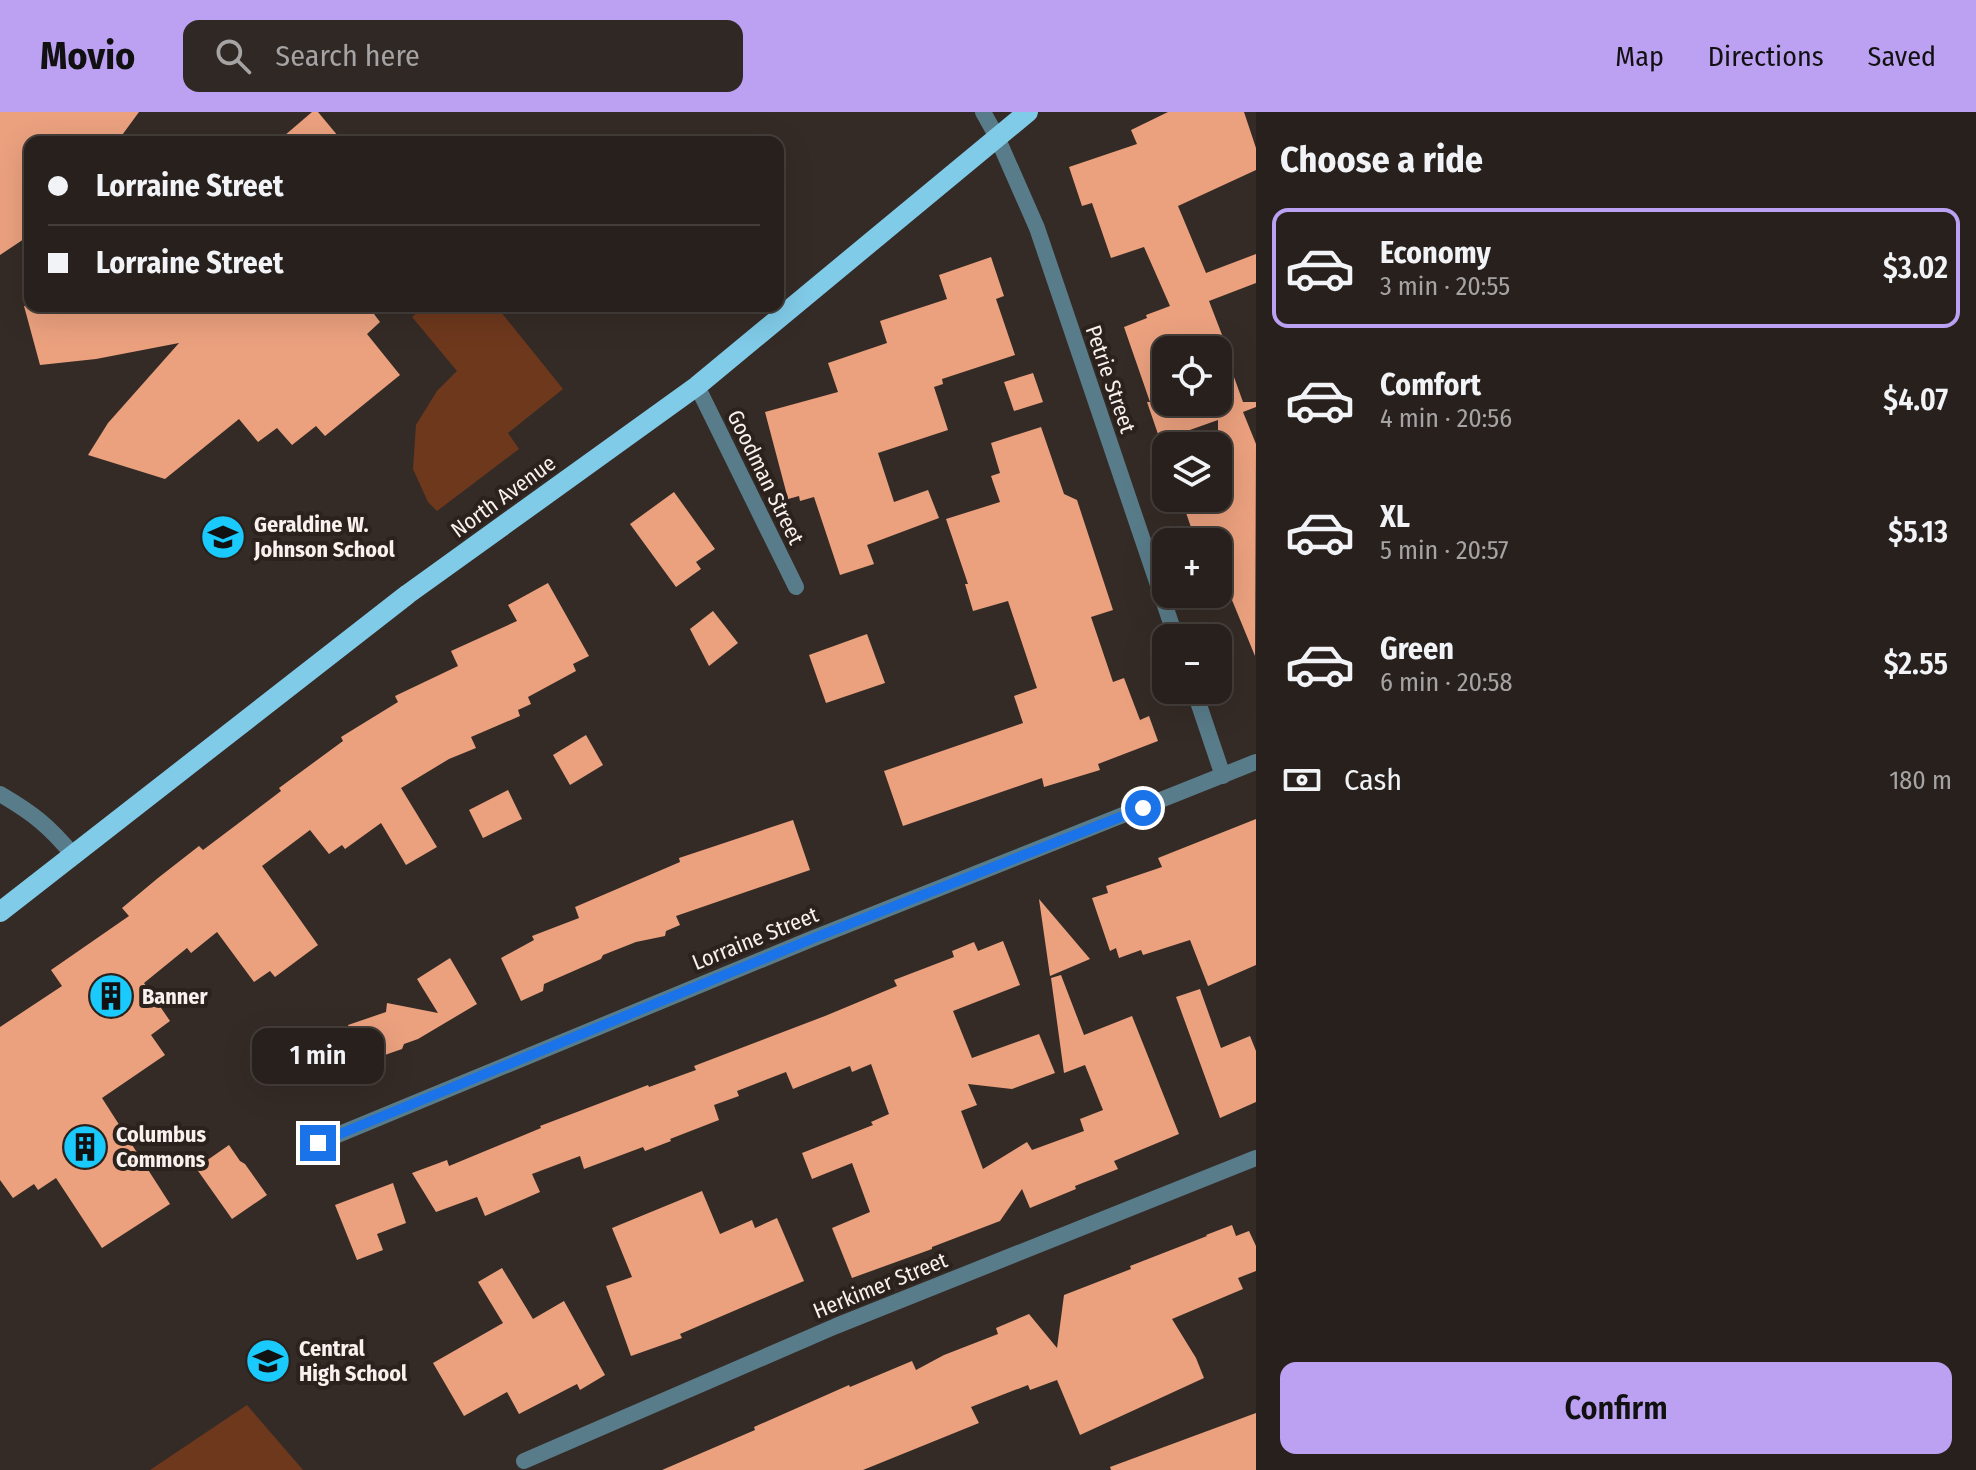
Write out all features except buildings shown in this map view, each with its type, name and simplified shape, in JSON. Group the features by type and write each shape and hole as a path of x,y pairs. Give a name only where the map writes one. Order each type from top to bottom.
{"main road":[{"name":"North Avenue","path":"0,912 408,594 697,386 1028,112"}],"street":[{"name":"Petrie Street","path":"983,112 1037,228 1171,624"},
{"name":"Goodman Street","path":"697,386 796,587"},
{"path":"1199,704 1223,776"},
{"name":"Lorraine Street","path":"318,1143 814,938 1256,762"},
{"path":"0,794 30,811 48,826 74,856"},
{"name":"Herkimer Street","path":"524,1461 836,1326 1256,1158"}],"shaded area":[{"path":"418,312 501,312 563,389 508,433 519,449 437,511 428,502 413,469 416,425 437,391 457,371 412,317"},
{"path":"247,1405 303,1470 150,1470"}],"place":[{"name":"Geraldine W. Johnson School","path":"223,537"},
{"name":"Banner","path":"111,996"},
{"name":"Columbus Commons","path":"85,1147"},
{"name":"Central High School","path":"268,1361"}],"route":[{"path":"318,1143 814,938 1143,808"}]}
